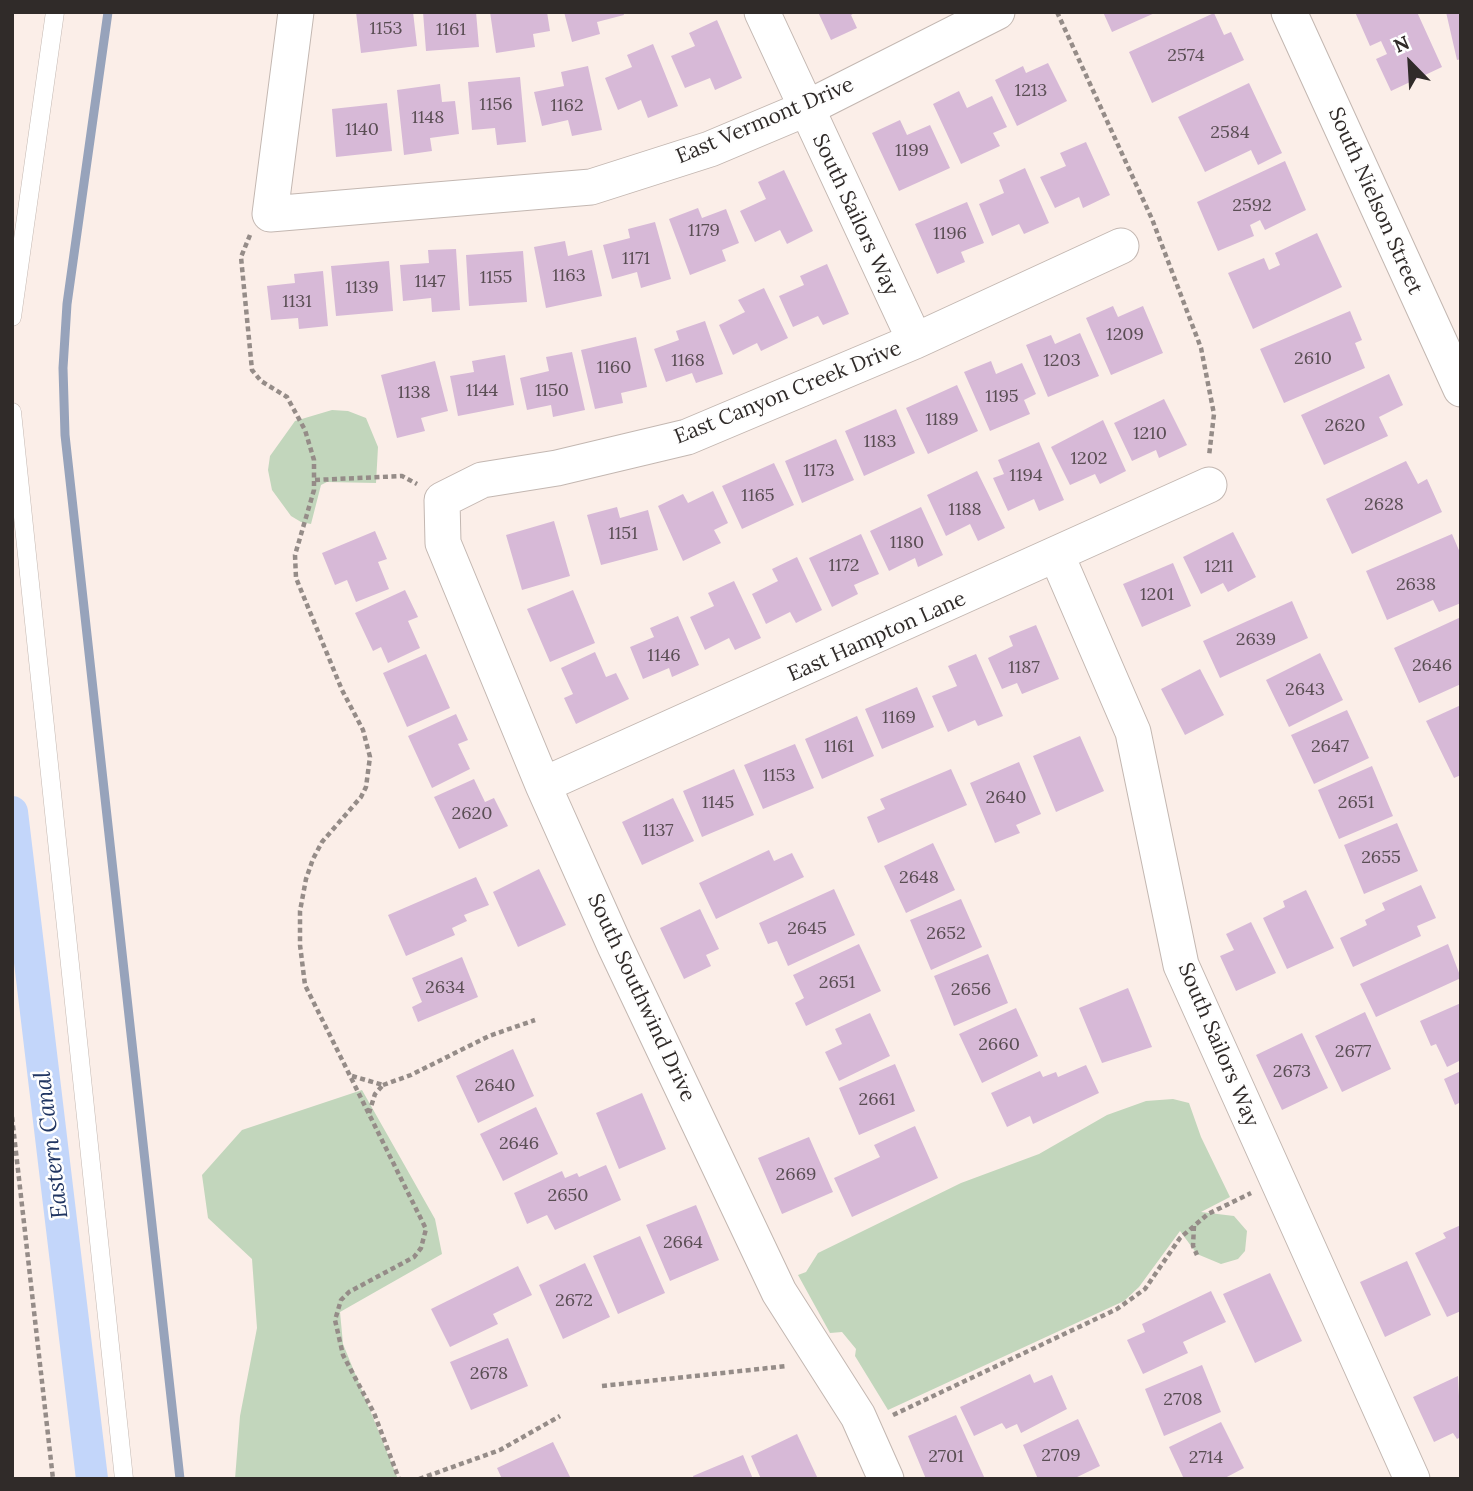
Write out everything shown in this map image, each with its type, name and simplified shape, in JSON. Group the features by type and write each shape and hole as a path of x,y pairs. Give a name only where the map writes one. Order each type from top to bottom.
{"street":[{"path":"262,221 296,12"},
{"name":"South Sailors Way","path":"762,12 915,341"},
{"name":"East Vermont Drive","path":"262,221 591,187 710,149 805,109 997,12"},
{"name":"South Nielson Street","path":"1289,12 1461,389"},
{"name":"East Canyon Creek Drive","path":"442,500 482,480 557,468 687,437 915,341 1121,246"},
{"name":"East Hampton Lane","path":"543,785 1057,556 1209,485"},
{"name":"South Southwind Drive","path":"442,500 443,543 543,785 779,1292 858,1416 886,1479"},
{"name":"South Sailors Way","path":"1057,556 1133,732 1181,965 1412,1479"}],"lane":[{"path":"12,317 55,12"},
{"path":"12,412 124,1479"}],"path":[{"path":"262,221 241,257 252,370 261,381 282,391 311,443 315,480 311,505 295,555 296,578 342,690 363,730 370,757 366,787 361,797 332,829 313,859 302,900 300,944 305,985 421,1213 426,1229 421,1248 405,1263 349,1292 341,1300 334,1320 342,1355 373,1413 399,1479"},
{"path":"315,480 395,476 412,481"},
{"path":"369,1113 375,1094 383,1085 411,1075 489,1036 535,1020"},
{"path":"351,1076 383,1085"},
{"path":"12,1117 53,1479"},
{"path":"885,1419 1117,1309 1144,1289 1180,1238 1208,1213 1248,1194"},
{"path":"1194,1226 1193,1246 1197,1255"},
{"path":"602,1386 788,1366"},
{"path":"419,1479 500,1450 560,1416"}],"green space":[{"path":"332,410 348,411 366,418 378,447 376,483 327,482 321,485 311,524 301,522 291,516 272,490 268,470 270,456 295,421"},
{"path":"362,1090 435,1219 442,1254 340,1312 343,1344 398,1479 235,1479 240,1416 257,1328 252,1259 208,1218 202,1175 242,1130"},
{"path":"1173,1099 1189,1103 1201,1137 1230,1197 1201,1212 1234,1216 1247,1231 1245,1251 1238,1259 1221,1264 1197,1254 1180,1231 1139,1287 1124,1301 888,1410 855,1356 856,1349 842,1332 830,1333 798,1275 806,1272 818,1253 961,1183 1039,1154 1107,1115 1146,1101"}],"building":[{"path":"356,12 413,12 417,46 361,53"},
{"path":"423,12 476,12 479,47 426,51"},
{"path":"490,12 547,12 550,31 533,34 535,47 496,53"},
{"path":"564,12 623,12 624,15 597,22 600,34 572,42"},
{"path":"818,12 856,12 851,15 857,28 831,40"},
{"path":"1103,12 1157,12 1112,32"},
{"path":"1355,12 1417,12 1442,67 1391,91 1376,59 1387,54 1381,41 1370,46"},
{"path":"1446,12 1461,12 1461,59 1457,60"},
{"path":"1214,13 1224,35 1231,32 1244,60 1152,103 1129,52"},
{"path":"717,20 742,78 715,90 710,78 685,88 671,56 695,46 689,33"},
{"path":"653,44 678,106 648,118 641,100 618,110 605,78 632,67 627,55"},
{"path":"1048,63 1067,101 1017,126 995,80 1023,66 1026,73"},
{"path":"588,66 602,130 572,136 568,120 542,126 534,92 564,86 561,72"},
{"path":"520,77 526,142 497,145 495,128 472,130 468,82"},
{"path":"1249,83 1282,153 1258,165 1251,150 1205,172 1178,117"},
{"path":"440,84 442,102 455,101 459,134 430,138 432,151 404,155 397,90"},
{"path":"959,91 967,108 992,96 1007,127 993,133 1000,146 961,164 933,104"},
{"path":"387,103 392,151 336,157 332,109"},
{"path":"900,120 907,135 930,125 950,168 899,191 872,133"},
{"path":"1086,142 1110,195 1083,208 1079,197 1055,208 1040,177 1066,166 1060,153"},
{"path":"1285,161 1306,210 1265,230 1260,220 1250,225 1254,236 1218,251 1197,202"},
{"path":"1025,168 1049,223 1024,234 1019,224 992,236 979,204 1004,193 999,180"},
{"path":"784,170 813,231 787,244 780,230 755,242 740,211 766,199 758,182"},
{"path":"967,202 984,243 961,252 965,262 937,274 915,224"},
{"path":"698,208 702,218 726,209 739,243 722,250 726,261 690,275 669,219"},
{"path":"655,222 671,279 641,288 637,272 612,279 603,245 630,238 628,229"},
{"path":"1317,233 1342,287 1253,329 1228,273 1264,258 1269,270 1280,265 1275,253"},
{"path":"565,241 568,256 592,250 602,296 546,308 534,247"},
{"path":"456,249 460,310 432,312 431,298 403,301 400,265 429,263 428,250"},
{"path":"523,251 527,302 469,306 466,255"},
{"path":"389,261 393,311 336,316 331,266"},
{"path":"827,264 849,314 823,325 818,316 793,327 779,296 804,285 800,276"},
{"path":"323,271 328,326 299,329 298,318 271,320 267,286 295,283 294,274"},
{"path":"764,288 788,338 761,351 757,343 733,355 719,325 745,312 738,300"},
{"path":"1113,306 1118,317 1143,306 1163,353 1111,375 1086,318"},
{"path":"1350,311 1362,340 1355,343 1365,368 1284,403 1260,349"},
{"path":"705,321 723,374 696,383 692,373 666,382 654,349 679,340 676,331"},
{"path":"1080,333 1099,376 1048,397 1026,345 1051,335 1055,344"},
{"path":"636,337 647,387 621,393 623,403 595,409 581,350"},
{"path":"572,352 585,410 553,417 551,405 527,410 520,378 549,371 546,357"},
{"path":"505,355 514,405 458,416 450,376 474,372 472,361"},
{"path":"435,361 448,411 421,418 425,431 397,438 381,375"},
{"path":"991,361 996,374 1022,363 1036,394 1024,400 1030,414 990,431 964,372"},
{"path":"1389,374 1403,405 1379,417 1388,436 1324,465 1301,415"},
{"path":"957,385 978,431 928,454 906,408"},
{"path":"1164,399 1187,445 1159,458 1156,450 1132,461 1114,423"},
{"path":"896,409 915,453 864,476 845,431"},
{"path":"1103,420 1126,471 1100,484 1095,474 1070,485 1051,447"},
{"path":"836,439 854,480 802,503 785,461"},
{"path":"1039,442 1064,500 1039,511 1034,499 1008,511 993,478 1004,474 998,460"},
{"path":"1406,461 1418,484 1427,479 1442,512 1352,554 1326,499"},
{"path":"774,463 794,505 742,529 722,486"},
{"path":"977,471 1005,528 978,541 970,524 946,536 927,495"},
{"path":"713,491 728,523 714,530 721,543 683,561 658,506 683,494 688,503"},
{"path":"617,507 620,518 648,510 658,550 601,565 587,515"},
{"path":"921,507 943,555 918,567 915,558 889,571 870,531"},
{"path":"554,521 570,576 522,590 506,535"},
{"path":"375,531 387,559 378,562 389,589 356,602 347,580 335,585 322,553"},
{"path":"1233,532 1256,577 1228,592 1223,583 1201,594 1183,557"},
{"path":"861,534 879,574 854,585 858,594 832,607 809,558"},
{"path":"1452,534 1461,555 1461,603 1439,612 1433,600 1387,620 1366,571"},
{"path":"797,557 822,610 796,623 790,612 766,624 752,594 778,581 772,569"},
{"path":"1173,563 1191,606 1142,627 1123,584"},
{"path":"734,581 761,638 735,650 729,638 705,650 690,617 714,606 708,593"},
{"path":"405,590 418,617 408,621 420,648 388,663 381,647 373,651 355,613"},
{"path":"573,590 595,643 550,662 527,609"},
{"path":"1292,601 1308,638 1220,678 1203,641"},
{"path":"678,616 699,665 672,677 669,668 643,679 630,647 654,637 650,628"},
{"path":"1461,617 1461,684 1419,703 1394,648"},
{"path":"1036,625 1059,679 1022,694 1017,683 1002,689 988,658 1013,646 1009,636"},
{"path":"595,652 606,677 616,673 629,699 576,724 564,698 573,694 561,668"},
{"path":"1320,653 1343,700 1289,727 1266,680"},
{"path":"426,654 450,708 407,727 383,673"},
{"path":"976,654 1003,716 978,726 975,720 948,732 932,696 957,686 948,666"},
{"path":"1200,669 1224,715 1185,735 1161,689"},
{"path":"917,687 934,727 882,749 865,709"},
{"path":"1461,705 1461,775 1454,778 1426,721"},
{"path":"1347,710 1369,758 1314,784 1291,735"},
{"path":"456,714 468,740 458,744 470,769 432,788 408,736"},
{"path":"857,716 874,756 822,779 805,739"},
{"path":"1080,736 1104,791 1056,812 1033,756"},
{"path":"795,744 814,788 763,809 744,765"},
{"path":"1019,762 1041,814 1016,825 1020,833 995,843 970,783"},
{"path":"1372,766 1393,816 1339,839 1318,790"},
{"path":"734,769 754,815 702,837 683,791"},
{"path":"951,769 967,805 878,843 867,817 885,809 880,799"},
{"path":"474,779 485,802 494,798 508,826 459,849 434,797"},
{"path":"673,798 694,841 642,865 622,822"},
{"path":"1397,823 1418,871 1364,894 1344,845"},
{"path":"933,843 955,890 906,913 884,866"},
{"path":"769,850 774,861 792,853 804,877 716,919 699,883"},
{"path":"539,869 566,925 518,947 493,892"},
{"path":"476,877 489,905 464,915 467,921 452,928 455,935 406,956 388,915"},
{"path":"1421,885 1436,918 1417,926 1421,936 1353,967 1340,938 1367,925 1365,920 1385,910 1382,903"},
{"path":"834,889 855,935 788,966 777,941 768,944 759,923"},
{"path":"1306,890 1334,948 1287,969 1263,918 1285,907 1283,901"},
{"path":"961,899 982,947 931,970 910,920"},
{"path":"700,909 719,949 706,955 711,966 684,979 660,928"},
{"path":"1251,922 1276,973 1236,991 1220,956 1234,950 1226,934"},
{"path":"859,944 881,991 806,1026 795,1003 804,998 793,975"},
{"path":"1448,944 1461,978 1376,1017 1360,984"},
{"path":"988,954 1008,1003 954,1026 934,976"},
{"path":"462,957 478,997 418,1022 412,1007 422,1002 412,978"},
{"path":"1128,988 1152,1047 1102,1063 1079,1008"},
{"path":"1461,1003 1461,1060 1447,1067 1436,1044 1431,1046 1420,1021"},
{"path":"1016,1008 1038,1056 982,1083 959,1034"},
{"path":"1365,1012 1391,1069 1342,1092 1315,1036"},
{"path":"870,1013 890,1056 839,1081 825,1052 842,1044 835,1029"},
{"path":"1302,1033 1328,1088 1282,1110 1256,1055"},
{"path":"513,1049 534,1096 478,1123 456,1076"},
{"path":"895,1064 915,1111 859,1135 839,1088"},
{"path":"1086,1065 1099,1093 1033,1124 1030,1116 1007,1127 991,1093 1040,1071 1043,1077 1056,1072 1058,1077"},
{"path":"1461,1071 1461,1102 1455,1105 1444,1079"},
{"path":"642,1093 666,1149 619,1169 596,1113"},
{"path":"536,1107 558,1154 503,1181 480,1134"},
{"path":"915,1126 938,1178 852,1217 834,1178 880,1157 874,1145"},
{"path":"809,1137 833,1192 782,1214 758,1158"},
{"path":"606,1165 621,1200 555,1230 547,1215 527,1224 514,1193 562,1171 565,1178 577,1173 579,1177"},
{"path":"696,1205 719,1260 670,1281 646,1225"},
{"path":"1461,1225 1461,1311 1447,1317 1415,1253 1446,1238 1443,1233"},
{"path":"640,1236 665,1293 618,1314 593,1256"},
{"path":"1407,1261 1431,1315 1385,1337 1360,1282"},
{"path":"585,1263 610,1317 563,1339 539,1285"},
{"path":"518,1266 532,1295 493,1314 498,1324 450,1347 431,1309"},
{"path":"1270,1273 1302,1341 1255,1363 1223,1294"},
{"path":"1211,1291 1226,1322 1183,1342 1188,1353 1143,1374 1127,1340 1145,1332 1142,1324"},
{"path":"508,1338 528,1386 471,1410 450,1362"},
{"path":"1202,1365 1221,1412 1164,1436 1145,1389"},
{"path":"1030,1374 1034,1383 1052,1375 1067,1409 1021,1433 1017,1424 1006,1429 1002,1423 974,1436 960,1407"},
{"path":"1458,1376 1461,1437 1457,1439 1453,1433 1434,1442 1413,1397"},
{"path":"956,1415 985,1479 926,1479 908,1436"},
{"path":"1078,1419 1100,1466 1073,1479 1038,1479 1023,1445"},
{"path":"1221,1422 1244,1468 1223,1479 1184,1479 1169,1447"},
{"path":"797,1434 818,1479 761,1479 751,1456"},
{"path":"553,1442 571,1479 502,1479 497,1468"},
{"path":"743,1455 753,1479 694,1479 693,1476"}],"waterway":[{"path":"108,12 67,304 63,368 65,435 180,1479"},
{"name":"Eastern Canal","path":"12,812 92,1479"}]}
